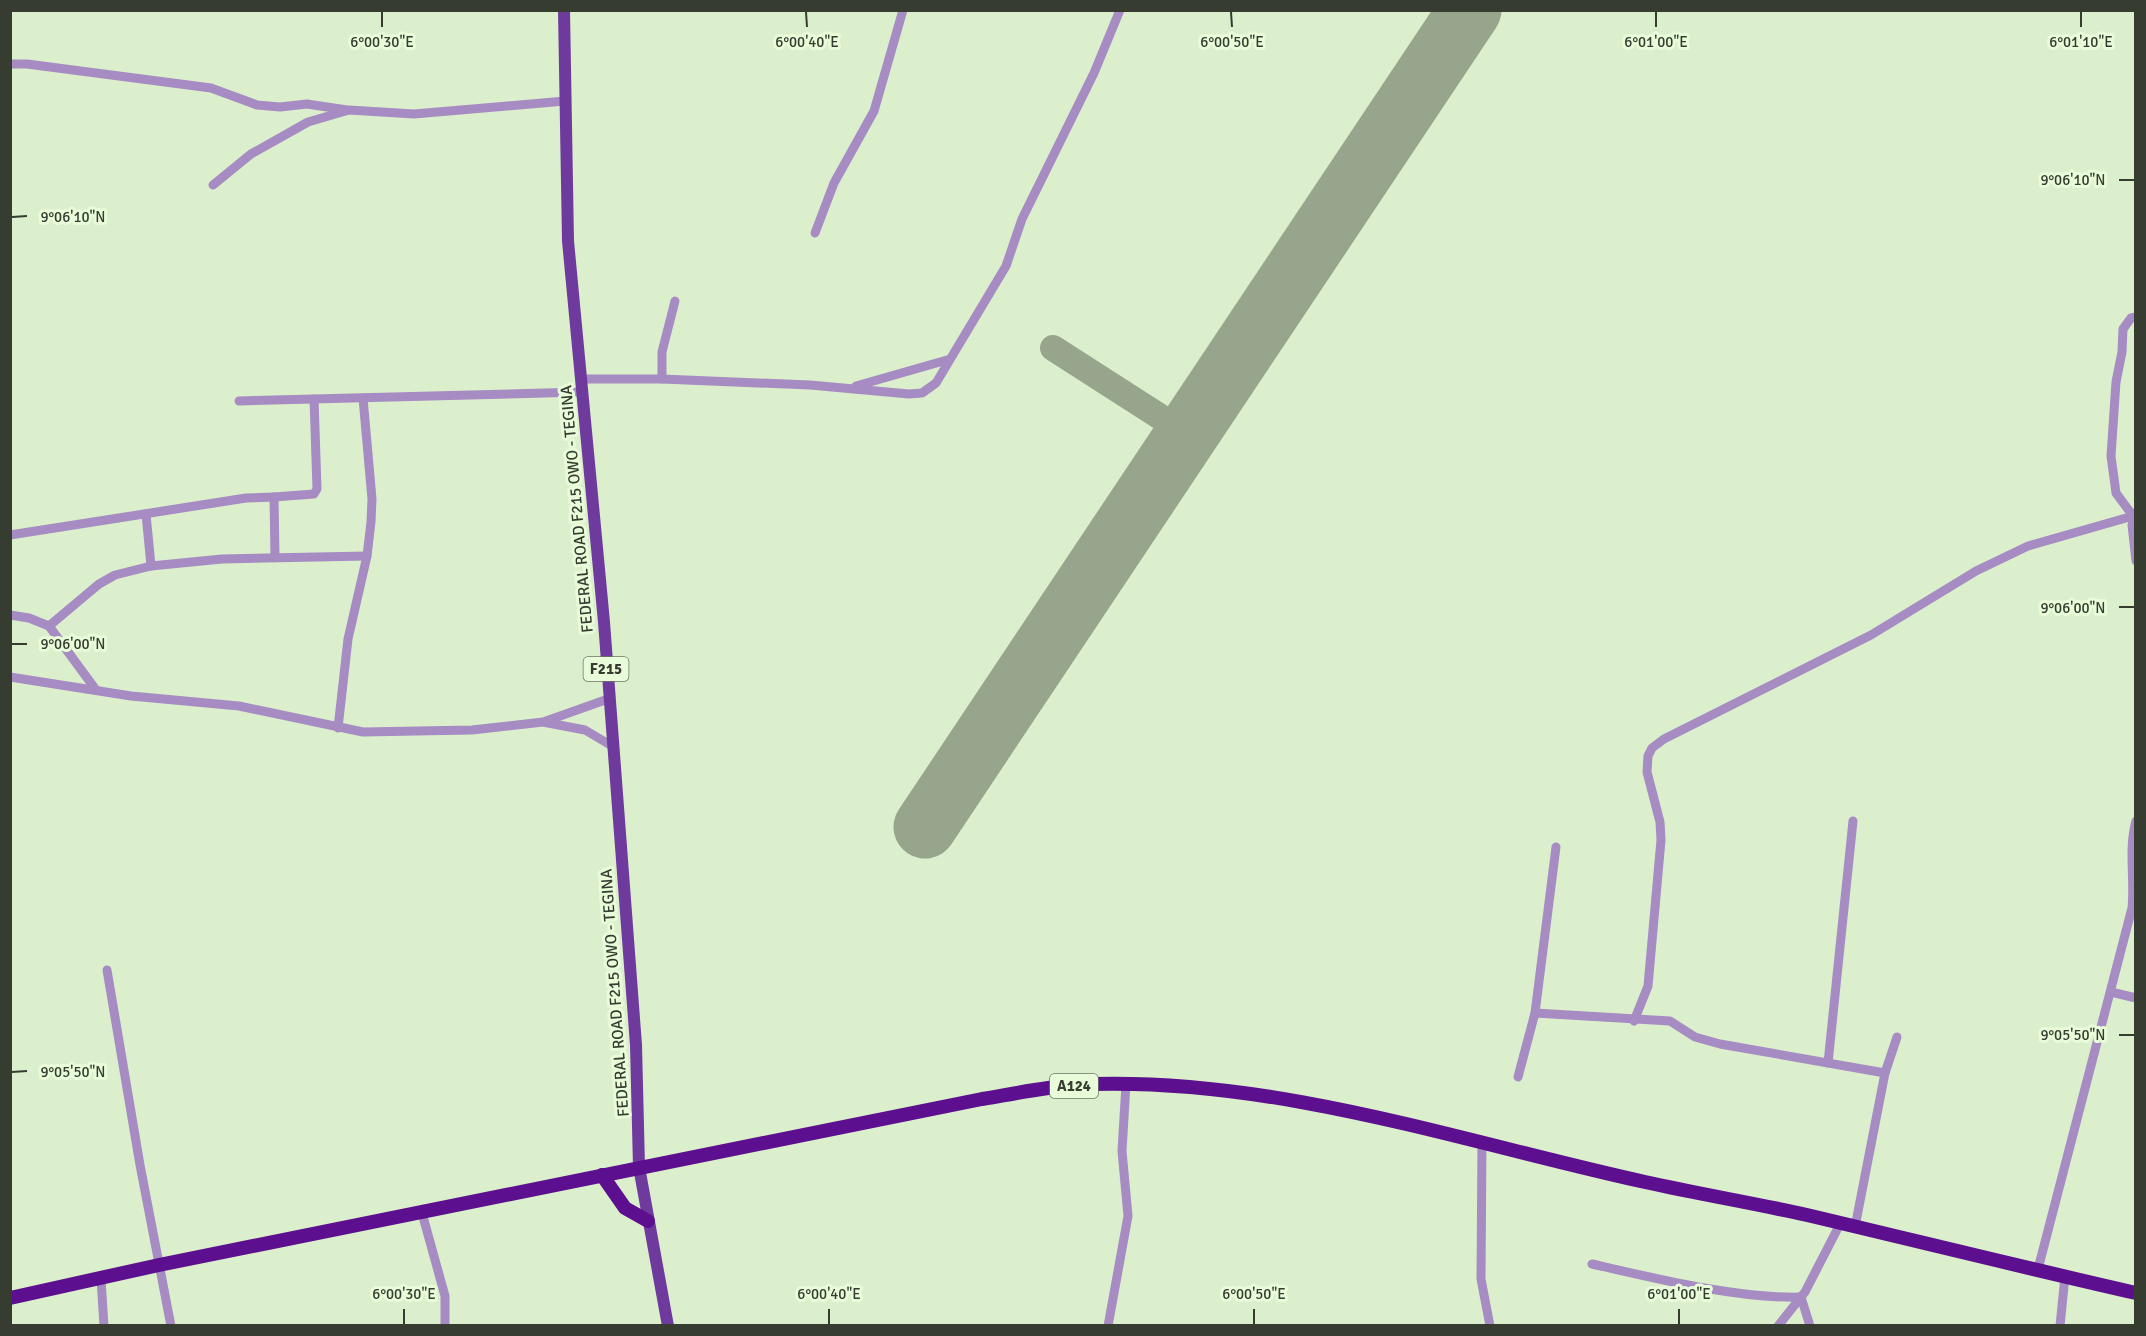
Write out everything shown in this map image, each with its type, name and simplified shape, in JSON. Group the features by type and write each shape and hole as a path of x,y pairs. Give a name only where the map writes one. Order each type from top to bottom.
{"highway":[{"name":"A124","path":"10,1298 159,1265 639,1167 1027,1092 1089,1084 1198,1088 1299,1102 1482,1141 1644,1182 1855,1227 2136,1293"},
{"path":"602,1175 625,1208 648,1221"}],"main road":[{"name":"FEDERAL ROAD F215 OWO - TEGINA","path":"564,10 568,241 604,622 608,699 636,1045 639,1167 668,1326"}],"street":[{"path":"815,233 834,183 874,111 903,10"},
{"path":"581,379 662,379 854,387 883,392 922,393 936,383 947,360 1006,266 1022,219 1094,73 1120,10"},
{"path":"10,64 27,64 211,88 257,105 280,107 307,104 349,110 414,114 565,101"},
{"path":"213,185 251,154 308,122 349,110"},
{"path":"662,379 662,352 675,301"},
{"path":"2136,317 2131,318 2123,329 2122,352 2116,382 2111,456 2116,493 2134,514 2136,561"},
{"path":"854,387 947,360"},
{"path":"239,401 582,392"},
{"path":"338,728 348,639 367,556 372,499 363,398"},
{"path":"10,535 146,514 314,494 317,489 314,399"},
{"path":"274,497 276,557"},
{"path":"146,514 151,566"},
{"path":"1634,1021 1648,986 1661,840 1660,822 1647,772 1648,756 1652,748 1685,728 1871,635 1976,570 2028,546 2134,514"},
{"path":"49,626 99,584 115,575 151,566 276,557 367,556"},
{"path":"10,615 29,618 49,626 96,690"},
{"path":"10,676 96,690 239,706 363,732 430,732 543,722 608,699"},
{"path":"543,722 585,730 612,746"},
{"path":"1828,1063 1853,821"},
{"path":"2038,1269 2132,908 2135,881 2132,837 2136,822"},
{"path":"1518,1077 1535,1013 1556,847"},
{"path":"107,970 171,1326"},
{"path":"2111,992 2136,998"},
{"path":"1535,1013 1634,1021 1670,1021 1695,1037 1720,1044 1885,1073"},
{"path":"1855,1227 1885,1073 1897,1037"},
{"path":"1108,1326 1128,1216 1122,1150 1126,1084"},
{"path":"1482,1141 1481,1279 1490,1326"},
{"path":"422,1213 445,1296 445,1326"},
{"path":"1778,1326 1817,1273 1840,1224"},
{"path":"1592,1264 1656,1279 1752,1293 1801,1297"},
{"path":"2060,1326 2065,1276"},
{"path":"101,1279 104,1326"},
{"path":"1801,1297 1810,1326"}],"taxiway":[{"path":"1053,348 1187,434"}],"runway":[{"path":"925,827 1470,10"}]}
